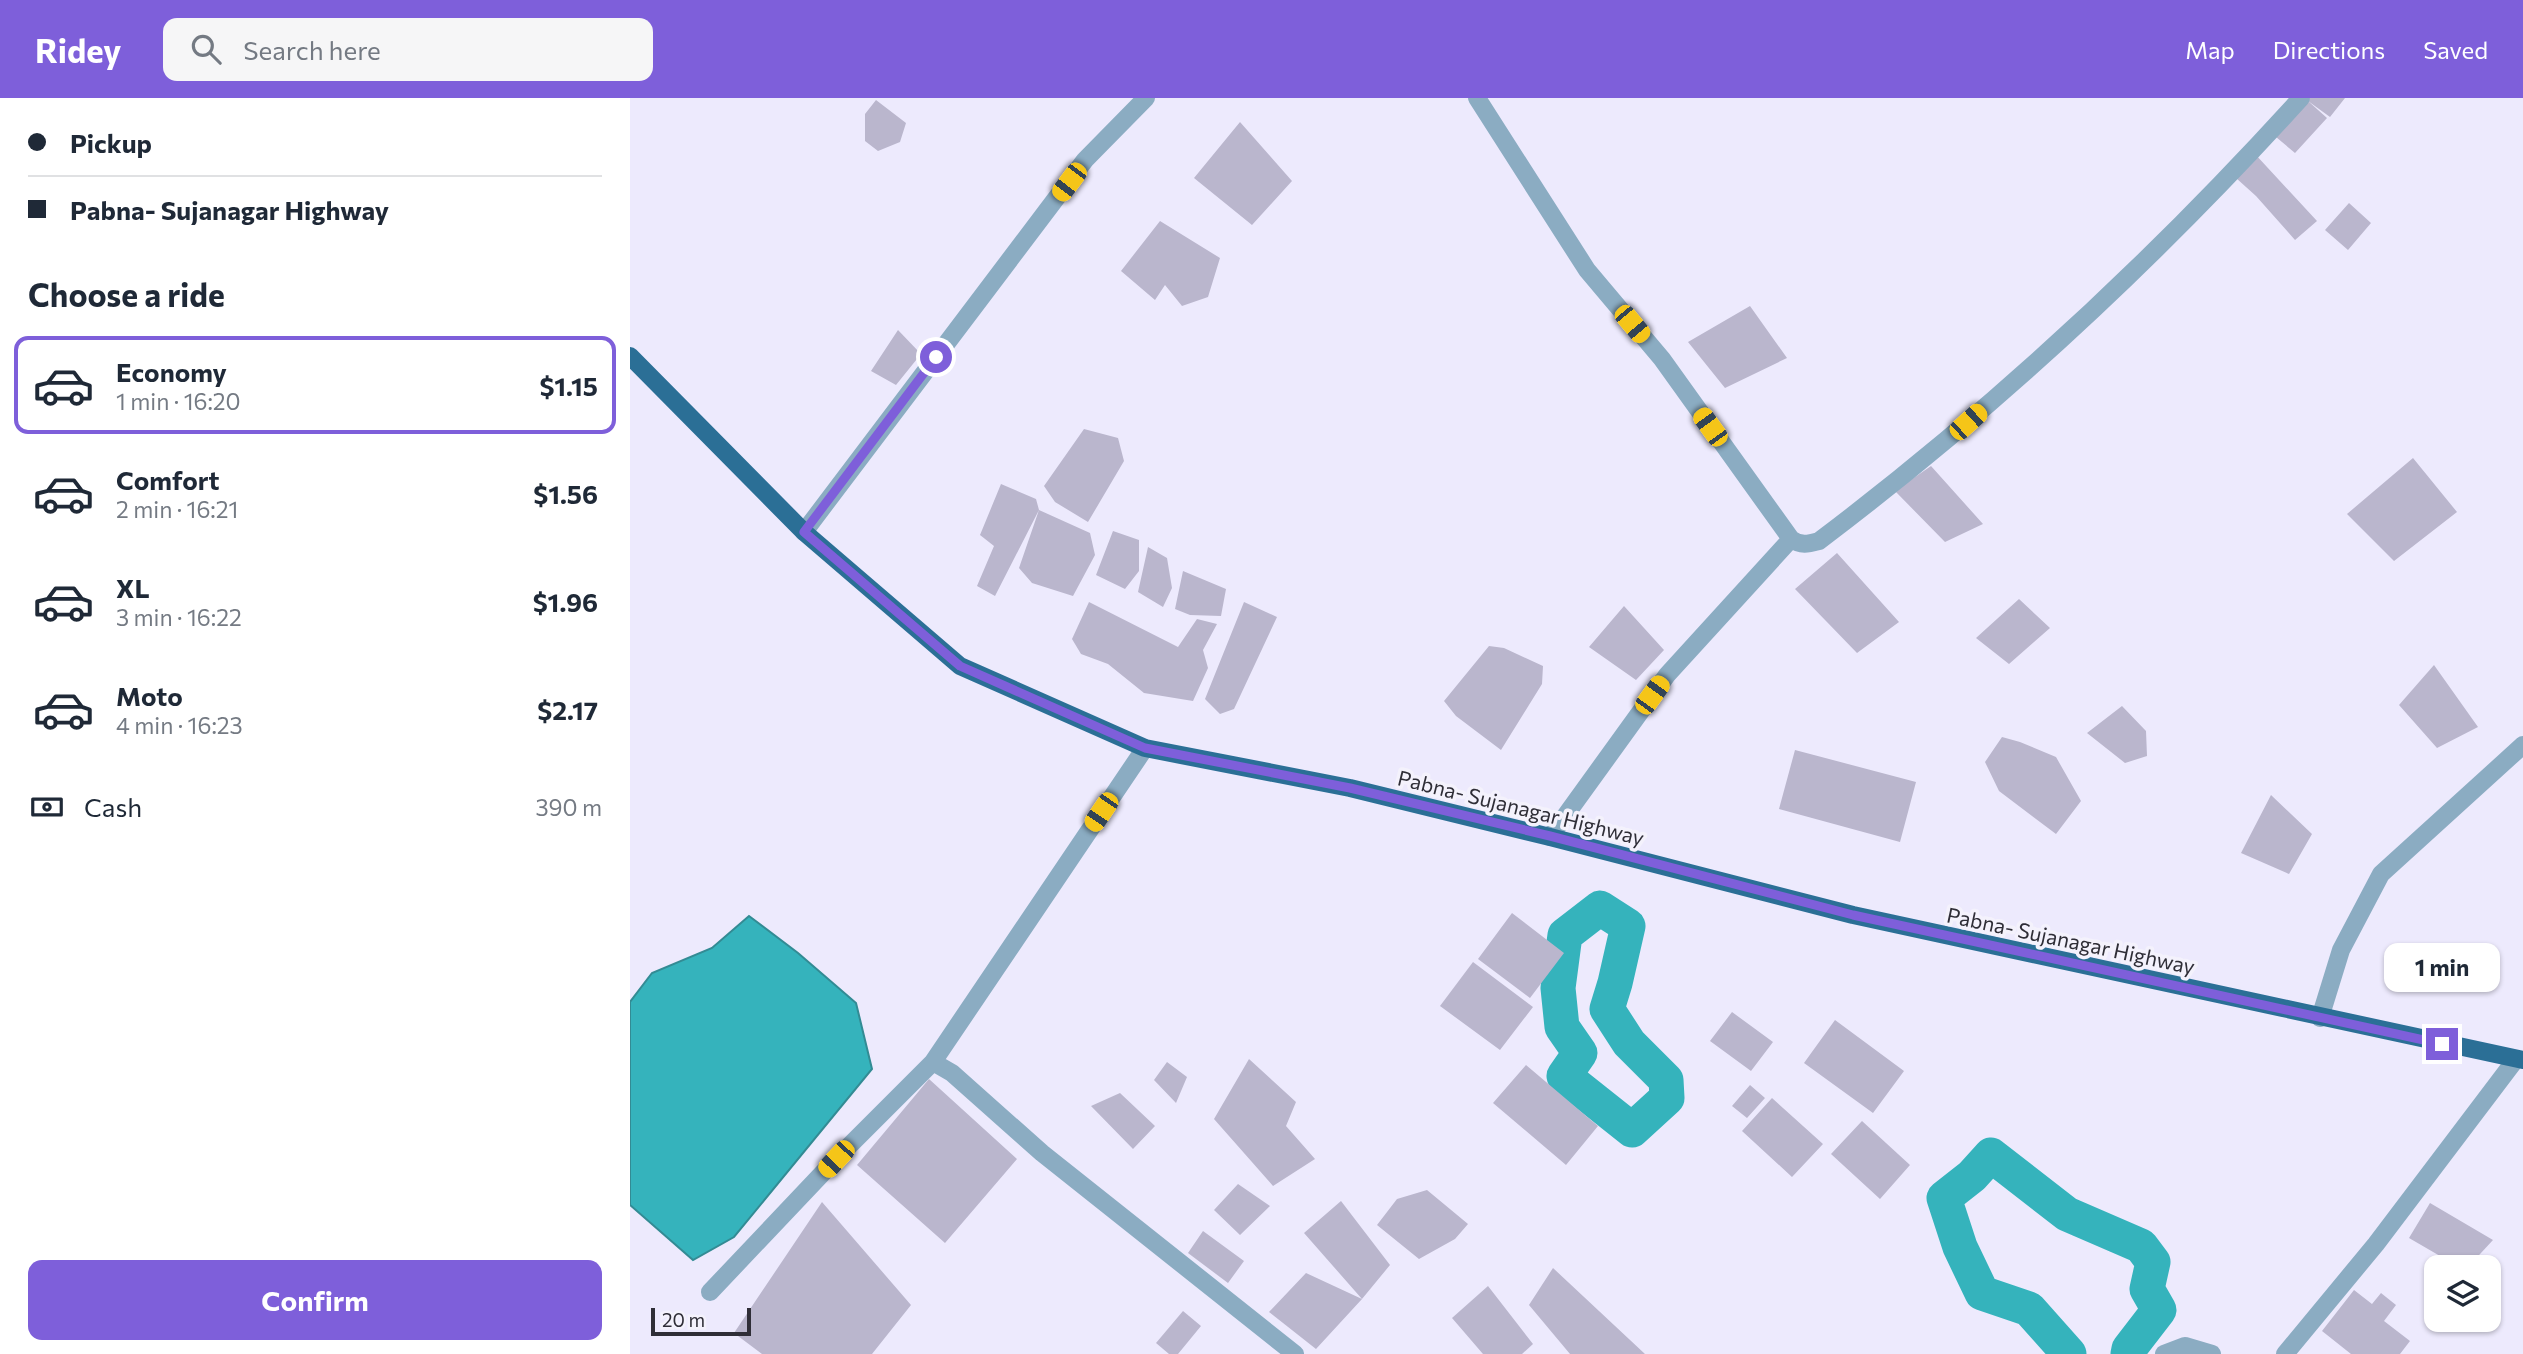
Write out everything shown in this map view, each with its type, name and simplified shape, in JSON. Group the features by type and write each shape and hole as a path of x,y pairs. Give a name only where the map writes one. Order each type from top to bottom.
{"main road":[{"name":"Pabna- Sujanagar Highway","path":"630,356 804,532 960,666 1145,748 1350,788 1550,836 1853,915 2519,1060"}],"street":[{"path":"804,532 1085,160 1146,98"},
{"path":"1477,98 1587,270 1662,359 1791,539 1805,545 1819,541 1949,440 2122,284 2301,98"},
{"path":"1550,836 1667,675 1791,539"},
{"path":"2320,1018 2341,950 2381,874 2523,744"},
{"path":"710,1292 836,1159 933,1062 1145,748"},
{"path":"2286,1354 2376,1244 2519,1060"},
{"path":"933,1062 952,1073 1042,1153 1295,1354"},
{"path":"2164,1354 2185,1346 2212,1354"}],"shaded area":[{"path":"630,98 2523,98 2523,1354 630,1354"}],"water":[{"path":"749,916 798,953 856,1003 872,1069 734,1237 693,1260 630,1205 630,1002 652,973 712,948"}],"building":[{"path":"2310,98 2345,98 2330,117 2308,101 2327,118 2295,153 2276,137"},
{"path":"876,100 906,123 900,142 878,151 865,141 865,114"},
{"path":"1240,122 1292,181 1252,225 1194,178"},
{"path":"2255,154 2317,221 2295,240 2236,178"},
{"path":"2349,203 2371,223 2348,250 2325,230"},
{"path":"1160,221 1220,258 1208,297 1182,306 1165,285 1155,300 1121,271"},
{"path":"1750,306 1787,358 1725,388 1688,342"},
{"path":"898,330 921,354 896,385 871,371"},
{"path":"1084,429 1118,438 1124,461 1088,522 1055,502 1044,486"},
{"path":"2413,458 2457,512 2394,561 2347,514"},
{"path":"1931,466 1983,524 1945,542 1895,491"},
{"path":"1001,484 1036,499 1039,510 995,596 977,586 994,546 980,535"},
{"path":"1039,510 1090,533 1095,555 1073,596 1032,583 1019,568"},
{"path":"1113,531 1139,540 1139,571 1125,589 1096,575"},
{"path":"1148,547 1167,558 1172,588 1163,607 1138,592"},
{"path":"1837,553 1899,622 1857,653 1795,589"},
{"path":"1183,571 1226,589 1221,616 1190,615 1175,609"},
{"path":"2019,599 2050,628 2009,664 1976,638"},
{"path":"1089,602 1178,647 1197,619 1217,624 1203,650 1208,668 1193,701 1144,693 1108,664 1081,654 1072,639"},
{"path":"1244,602 1277,617 1234,709 1220,714 1205,699"},
{"path":"1624,606 1664,650 1636,680 1589,647"},
{"path":"1489,646 1504,648 1543,666 1542,684 1501,750 1456,716 1444,701"},
{"path":"2434,665 2478,727 2437,748 2399,705"},
{"path":"2122,706 2146,731 2147,756 2125,763 2087,733"},
{"path":"2002,737 2056,757 2081,801 2056,834 1999,791 1985,762"},
{"path":"1795,750 1916,782 1900,842 1779,809"},
{"path":"2271,795 2312,834 2289,874 2241,853"},
{"path":"1512,913 1564,953 1530,998 1478,959"},
{"path":"1473,962 1533,1007 1500,1050 1440,1006"},
{"path":"1732,1012 1773,1042 1751,1071 1710,1041"},
{"path":"1835,1020 1904,1071 1873,1113 1804,1063"},
{"path":"1249,1059 1296,1102 1286,1126 1315,1159 1273,1186 1214,1119"},
{"path":"1167,1062 1187,1077 1176,1103 1154,1080"},
{"path":"1526,1065 1598,1126 1566,1165 1493,1103"},
{"path":"929,1079 1017,1159 945,1243 857,1165"},
{"path":"1750,1085 1765,1098 1747,1118 1732,1106"},
{"path":"1120,1093 1155,1126 1133,1149 1091,1106"},
{"path":"1772,1098 1823,1144 1792,1177 1742,1131"},
{"path":"1862,1121 1910,1165 1880,1199 1831,1154"},
{"path":"1238,1184 1270,1206 1240,1235 1214,1210"},
{"path":"1427,1190 1468,1224 1455,1239 1419,1259 1377,1225 1397,1199"},
{"path":"1341,1201 1390,1265 1362,1299 1304,1233"},
{"path":"822,1202 911,1305 872,1354 762,1354 734,1333"},
{"path":"2430,1203 2493,1240 2479,1255 2438,1255 2409,1238"},
{"path":"1203,1231 1244,1261 1228,1283 1188,1253"},
{"path":"1553,1268 1645,1354 1570,1354 1529,1305"},
{"path":"1306,1273 1362,1299 1316,1349 1269,1312"},
{"path":"1488,1286 1533,1344 1522,1354 1483,1354 1452,1318"},
{"path":"2354,1290 2372,1304 2381,1293 2396,1305 2384,1321 2410,1341 2400,1354 2351,1354 2322,1331"},
{"path":"1183,1311 1201,1326 1178,1354 1169,1354 1156,1343"}],"waterway":[{"path":"1600,908 1628,926 1607,1009 1629,1043 1666,1080 1667,1098 1632,1130 1564,1076 1580,1053 1562,1027 1558,988 1565,935 1600,908"},
{"path":"2069,1354 2029,1309 1982,1293 1960,1247 1944,1198 1972,1176 1991,1155 2067,1214 2141,1246 2153,1262 2147,1289 2159,1310 2128,1354"}],"route":[{"path":"936,357 804,532 960,666 1145,748 1350,788 1550,836 1853,915 2442,1044"}]}
